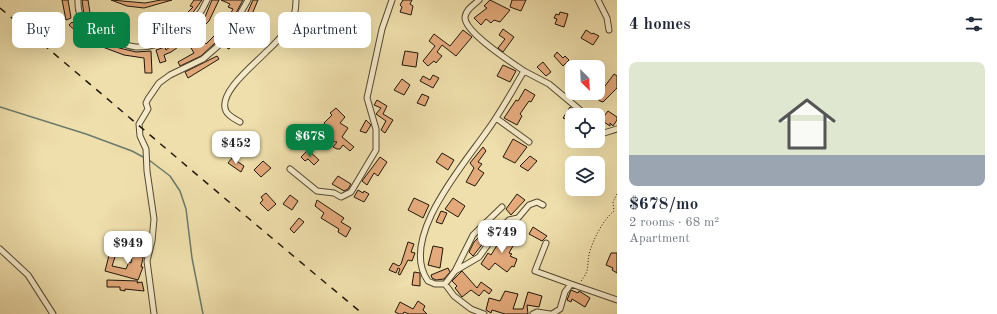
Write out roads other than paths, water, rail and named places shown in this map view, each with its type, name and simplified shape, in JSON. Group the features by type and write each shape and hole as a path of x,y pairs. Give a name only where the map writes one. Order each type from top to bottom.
{"street":[{"path":"78,0 79,16 86,26 129,46 138,47 160,43 178,34 198,17 207,0"},
{"path":"154,314 147,261 152,241 154,220 147,171 146,149 140,136 139,124 148,109 148,99 159,83 170,75 203,58 218,46 232,28 248,0"},
{"path":"240,122 225,111 225,101 244,72 267,52 291,22 296,8 296,0"},
{"path":"290,168 317,191 334,193 342,197 351,192 376,150 376,129 367,98 382,29 392,0"},
{"path":"479,0 467,10 465,17 466,24 493,50 524,71 549,84 578,108"},
{"path":"598,0 607,18 609,30"},
{"path":"445,284 436,284 428,281 423,268 421,244 428,225 445,188 496,118 524,71"},
{"path":"496,118 529,142"},
{"path":"605,133 617,129"},
{"path":"455,271 468,262 479,258 497,232 509,220 518,218 529,205 537,202 543,205"},
{"path":"445,284 455,271 473,235 502,207"},
{"path":"546,243 535,271 617,300"},
{"path":"0,249 28,275 53,314"},
{"path":"445,284 454,296 471,308 484,314"},
{"path":"533,314 537,312 551,314 560,309 565,292 571,284"}],"waterway":[{"path":"0,107 86,134 132,151 145,158"},
{"path":"149,160 170,176 180,191 186,209 192,258 203,314"}],"railway":[{"path":"0,8 363,314"}]}
